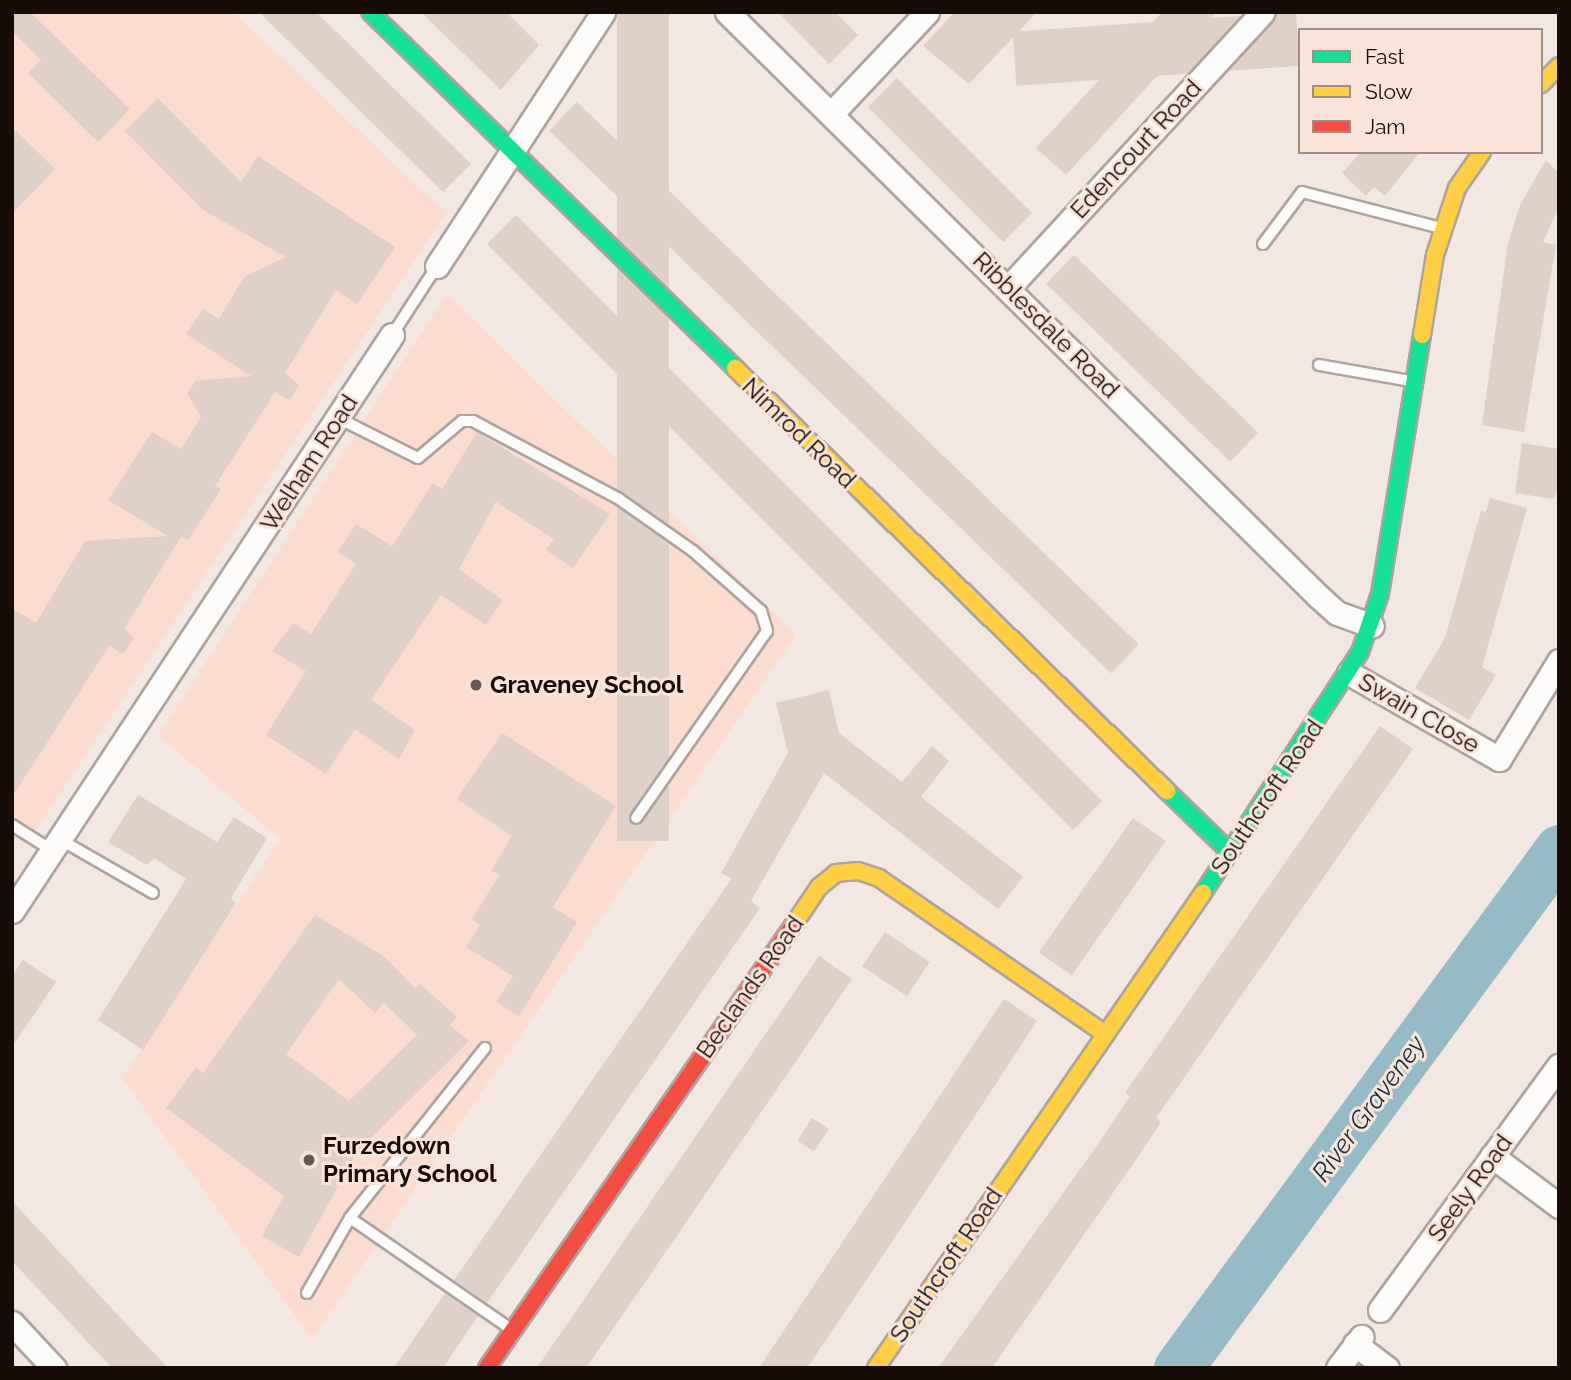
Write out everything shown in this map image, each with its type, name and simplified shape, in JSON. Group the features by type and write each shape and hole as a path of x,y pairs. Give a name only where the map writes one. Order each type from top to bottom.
{"street":[{"name":"Nimrod Road","path":"370,12 1230,852"},
{"name":"Welham Road","path":"437,266 603,12"},
{"name":"Ribblesdale Road","path":"727,12 1009,287 1318,596 1337,613 1372,626"},
{"path":"831,114 927,12"},
{"name":"Edencourt Road","path":"1009,287 1263,12"},
{"path":"1543,83 1559,66"},
{"name":"Southcroft Road","path":"876,1368 1230,852 1349,673 1372,626 1441,229 1457,188 1481,154"},
{"name":"Welham Road","path":"12,911 392,335"},
{"name":"Swain Close","path":"1349,673 1499,759 1559,660"},
{"name":"Beclands Road","path":"488,1368 819,887 836,873 858,871 879,878 1105,1034"},
{"name":"Seely Road","path":"1380,1310 1559,1065"},
{"path":"1492,1156 1559,1206"},
{"path":"12,1323 54,1368"},
{"path":"1338,1368 1358,1341 1387,1368"}],"lane":[{"path":"1263,244 1302,192 1441,229"},
{"name":"Welham Road","path":"392,335 437,266"},
{"path":"1319,365 1413,382"},
{"path":"338,418 418,458 462,421 473,422 619,499 693,551 761,611 767,631 636,818"},
{"path":"12,825 153,893"},
{"path":"307,1293 350,1218 485,1048"},
{"path":"350,1218 513,1330"}],"shaded area":[{"path":"12,12 233,12 446,213 26,845 12,836"},
{"name":"Graveney School","path":"447,294 796,635 312,1339 122,1078 280,839 158,735"}],"building":[{"path":"12,12 30,12 130,109 98,142 28,73 41,60 12,31"},
{"path":"259,12 316,12 471,164 443,192"},
{"path":"421,12 506,12 539,45 501,90"},
{"path":"617,12 669,12 669,841 617,841"},
{"path":"778,12 835,12 858,35 829,64"},
{"path":"955,12 1037,12 969,84 923,46"},
{"path":"1162,12 1216,12 1066,175 1036,148"},
{"path":"1296,12 1298,66 1016,86 1013,32"},
{"path":"897,78 1032,213 1003,242 868,107"},
{"path":"158,98 241,182 258,156 395,247 357,304 336,290 285,373 299,385 290,400 275,392 215,486 221,489 188,540 181,537 124,629 134,638 123,654 109,646 12,797 12,608 36,623 85,541 168,536 108,500 152,432 181,449 201,417 187,393 196,381 251,376 186,334 203,309 219,319 244,277 286,257 203,210 125,131"},
{"path":"577,102 1139,645 1111,673 549,131"},
{"path":"12,127 55,169 12,214"},
{"path":"1359,154 1418,154 1385,196 1374,187 1366,196 1342,173"},
{"path":"1546,160 1559,173 1559,207 1543,242 1556,245 1524,432 1482,425 1508,243 1520,205"},
{"path":"516,215 1102,801 1073,830 487,244"},
{"path":"1074,255 1258,433 1230,462 1046,284"},
{"path":"477,432 610,514 573,568 546,550 554,539 496,502 459,569 502,600 486,625 441,595 371,700 415,730 399,759 355,729 326,774 266,735 306,671 272,651 293,623 311,634 356,564 338,552 356,524 392,546 433,483 442,489"},
{"path":"1522,443 1559,449 1559,487 1553,499 1515,493"},
{"path":"1490,498 1527,508 1482,667 1496,675 1469,720 1415,688 1445,638 1481,511 1486,512"},
{"path":"829,690 839,733 902,782 932,746 949,761 921,797 1023,877 998,909 824,773 751,901 760,908 487,1303 454,1280 732,878 721,873 788,753 776,703"},
{"path":"1380,726 1413,749 1156,1118 1161,1122 1146,1145 992,1368 938,1368 1098,1144 1130,1096 1125,1093"},
{"path":"502,733 616,806 553,907 577,922 519,1016 496,1002 513,976 466,947 480,925 472,919 500,874 491,871 512,836 457,799"},
{"path":"138,795 217,842 234,817 267,838 231,898 236,903 143,1050 98,1020 186,879 154,858 147,865 108,842"},
{"path":"1133,818 1166,841 1072,975 1039,952"},
{"path":"315,915 385,957 415,988 420,984 457,1017 450,1025 469,1041 357,1152 299,1257 262,1236 284,1196 166,1108 196,1067 203,1073","holes":["339,979 375,1013 384,1003 417,1035 349,1101 286,1054"]},
{"path":"885,932 930,962 907,996 862,966"},
{"path":"819,956 852,979 646,1281 586,1368 537,1368"},
{"path":"23,960 56,982 12,1047 12,976"},
{"path":"1004,999 1037,1021 902,1227 807,1368 759,1368"},
{"path":"812,1118 829,1129 814,1152 797,1141"},
{"path":"12,1201 168,1368 112,1368 12,1261"},
{"path":"445,1293 478,1316 443,1368 394,1368"}],"waterway":[{"name":"River Graveney","path":"1178,1368 1559,849"}],"traffic: fast":[{"path":"370,12 735,368"},
{"path":"1203,893 1360,652 1380,594 1422,335"},
{"path":"1167,791 1230,852"}],"traffic: slow":[{"path":"1543,82 1559,66"},
{"path":"1422,335 1435,255 1457,188 1481,154"},
{"path":"735,368 1167,791"},
{"path":"790,930 819,887 836,873 858,871 879,878 1105,1034"},
{"path":"876,1368 1203,893"}],"traffic: jam":[{"path":"487,1368 790,930"}],"place":[{"name":"Graveney School","path":"476,685"},
{"name":"Furzedown Primary School","path":"309,1160"}]}
